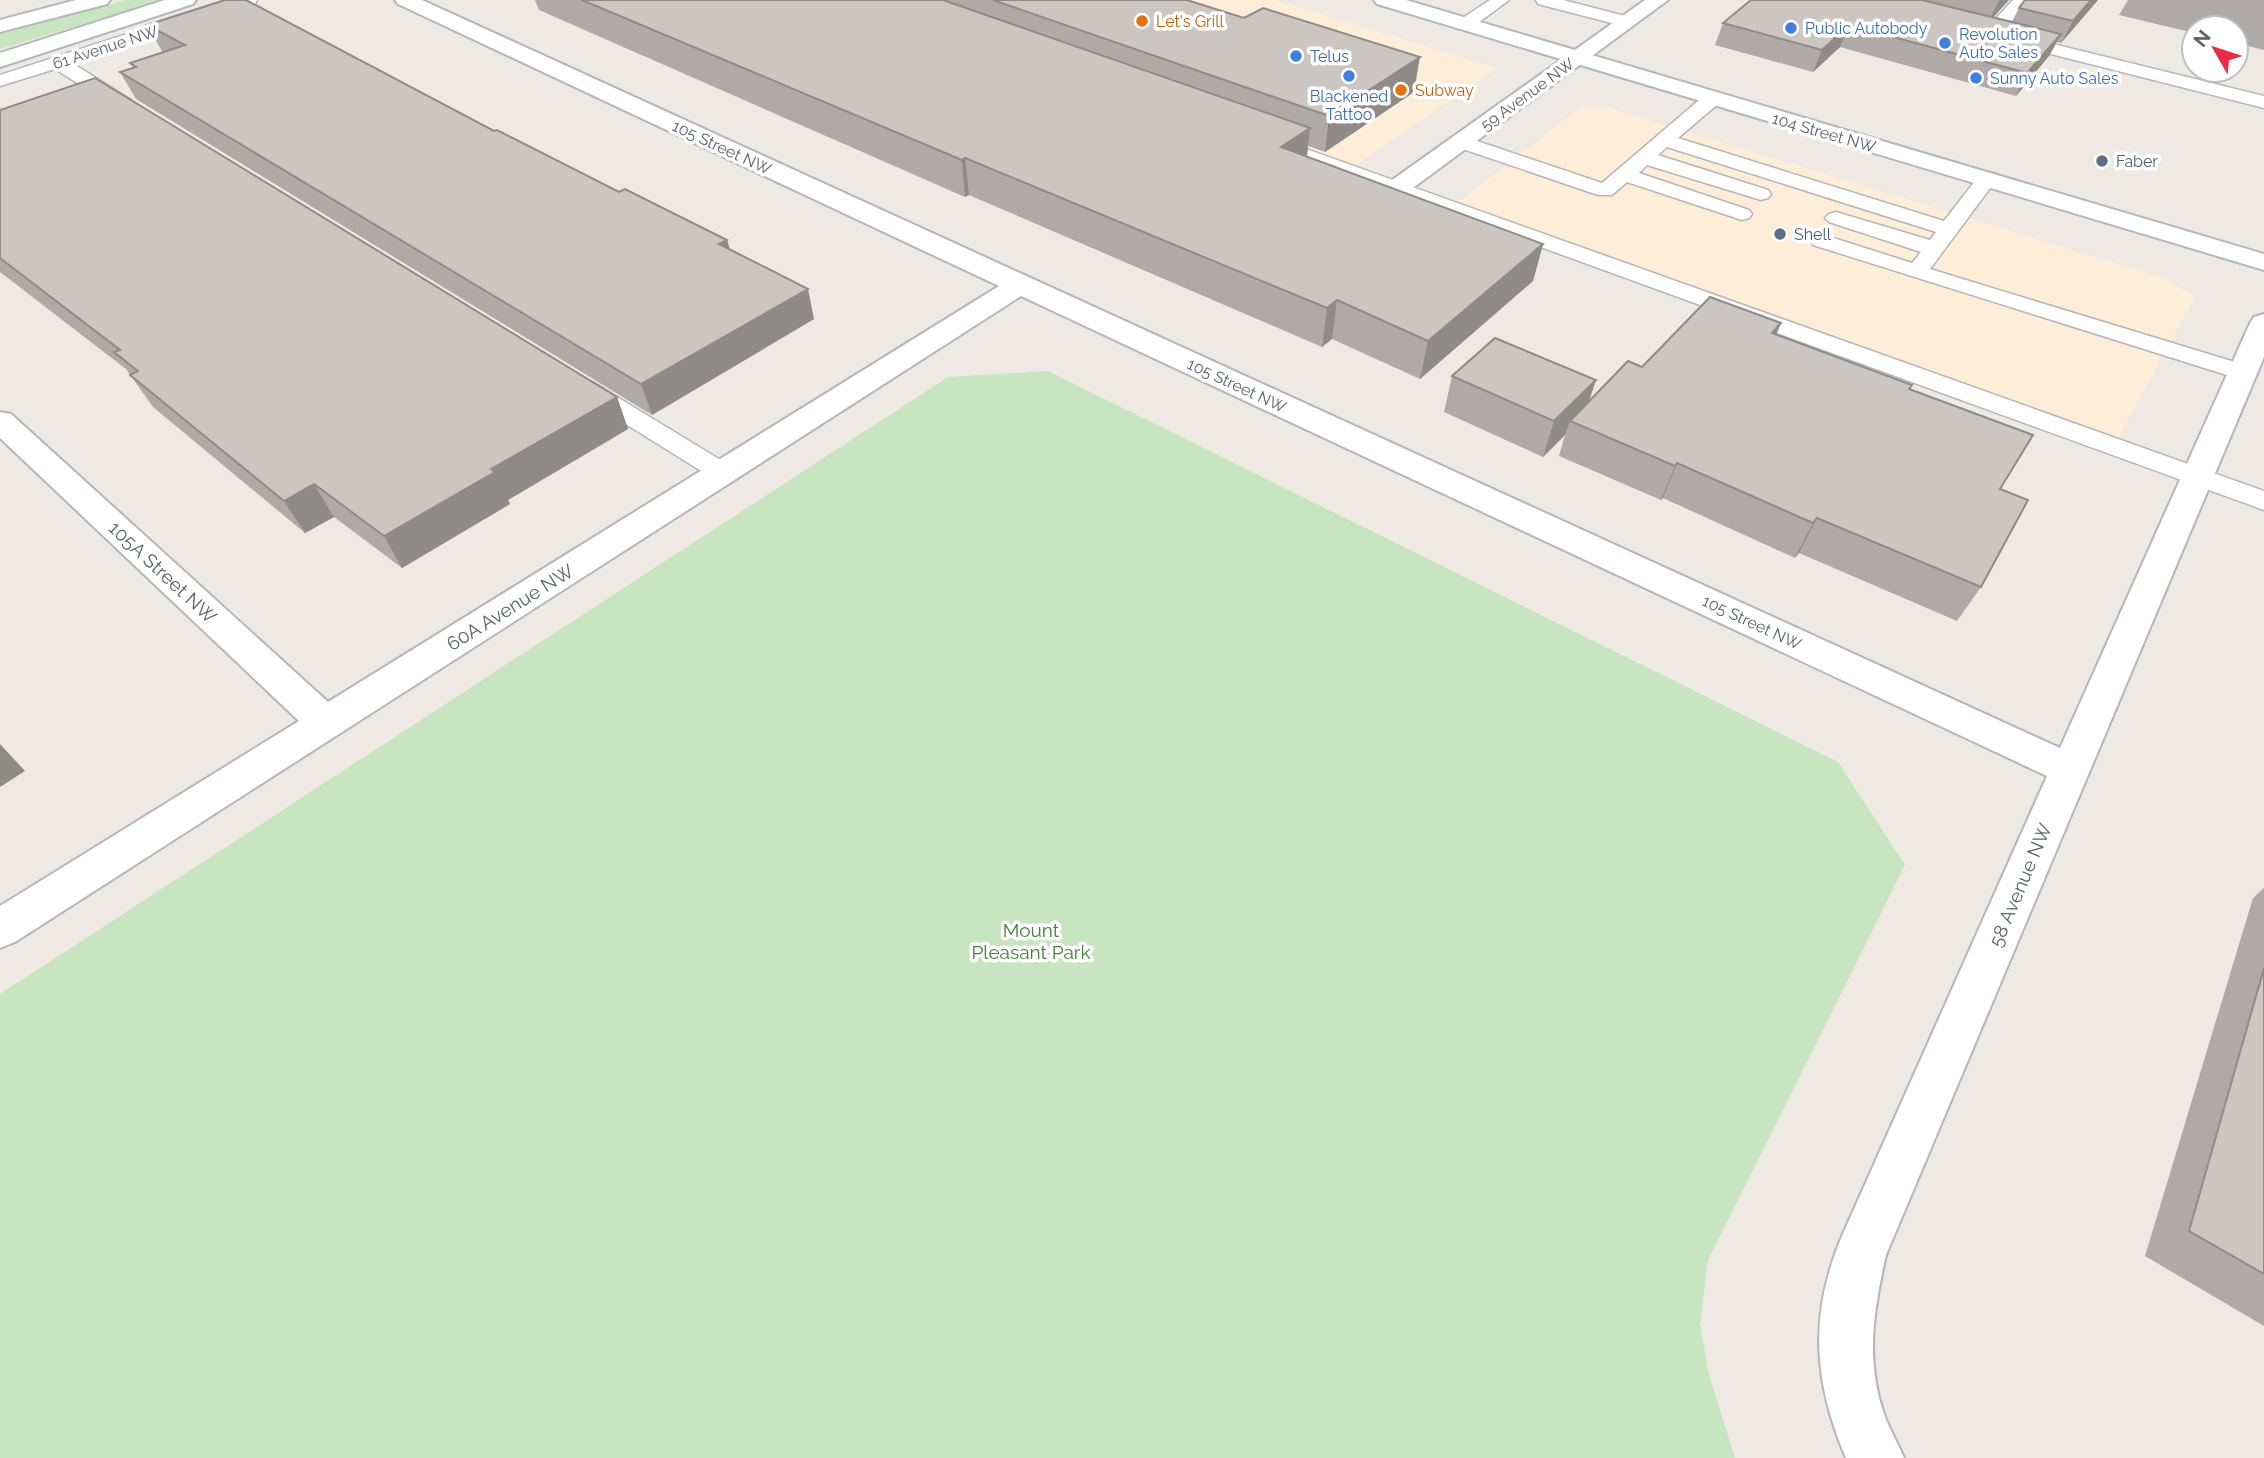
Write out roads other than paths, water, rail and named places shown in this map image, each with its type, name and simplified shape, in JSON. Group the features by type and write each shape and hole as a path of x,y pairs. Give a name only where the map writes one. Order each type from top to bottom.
{"street":[{"path":"0,26 100,0"},
{"name":"61 Avenue NW","path":"0,60 186,0"},
{"name":"105 Street NW","path":"405,0 2069,769"},
{"name":"104 Street NW","path":"1384,0 2264,262"},
{"name":"59 Avenue NW","path":"1397,188 1658,0"},
{"name":"60A Avenue NW","path":"0,929 1020,285"},
{"name":"58 Avenue NW","path":"1876,1458 1868,1446 1848,1384 1845,1325 1860,1254 2069,769 2255,352"},
{"name":"105A Street NW","path":"0,421 326,723"}],"lane":[{"name":"61 Avenue NW","path":"0,81 249,0"},
{"path":"1464,25 1501,0"},
{"path":"1544,0 1579,4 1627,22"},
{"path":"2022,0 1985,32 2264,102"},
{"path":"57,62 140,114"},
{"path":"1461,142 1605,191 1712,99"},
{"path":"1241,132 2264,501"},
{"path":"1664,140 1951,230"},
{"path":"1646,158 1762,194"},
{"path":"1626,175 1742,214"},
{"path":"1917,272 1986,180"},
{"path":"1836,218 1935,249"},
{"path":"1821,240 1917,272 2255,352"},
{"path":"562,373 723,472"}],"place":[{"name":"Let's Grill","path":"1142,21"},
{"name":"Public Autobody","path":"1791,28"},
{"name":"Revolution Auto Sales","path":"1945,43"},
{"name":"Telus","path":"1296,56"},
{"name":"Blackened Tattoo","path":"1349,76"},
{"name":"Sunny Auto Sales","path":"1976,78"},
{"name":"Subway","path":"1401,90"},
{"name":"Faber","path":"2102,161"},
{"name":"Shell","path":"1780,234"}],"park label":[{"name":"Mount Pleasant Park","path":"1031,941"}]}
